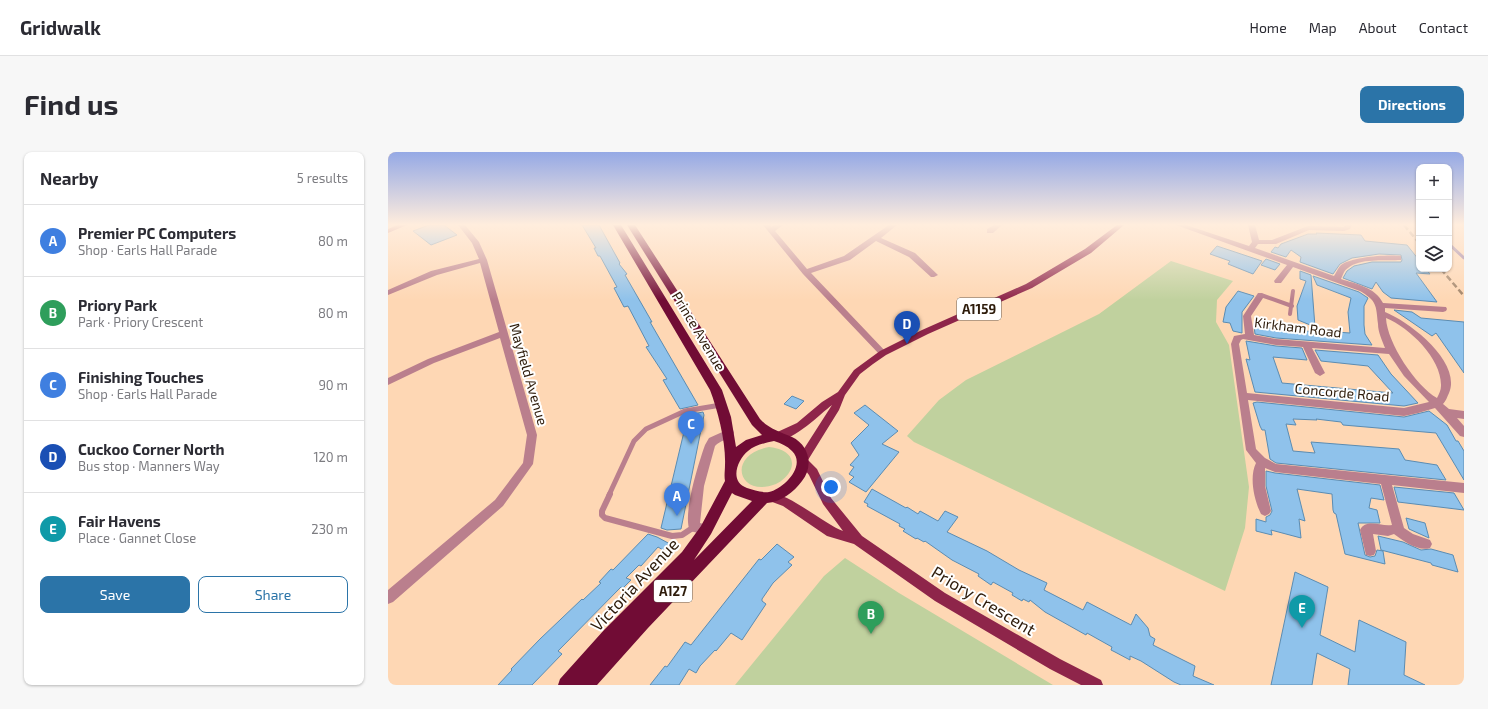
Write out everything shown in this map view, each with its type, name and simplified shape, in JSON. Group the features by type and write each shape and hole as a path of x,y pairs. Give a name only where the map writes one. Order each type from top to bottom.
{"highway":[{"name":"Prince Avenue","path":"632,250 712,383 722,405 729,433 731,462"},
{"name":"Prince Avenue","path":"646,250 756,422 760,427 776,437"},
{"path":"776,437 798,449 804,460 804,466 797,479 781,492 767,497 743,494 731,481 731,462 743,448 750,444 776,437"},
{"name":"Victoria Avenue","path":"566,685 610,636 686,557 700,529 731,481"},
{"name":"A127","path":"586,685 642,623 767,497"}],"main road":[{"name":"A1159","path":"804,460 836,407 841,394 857,372 883,353 925,332 1029,286 1089,250"},
{"name":"A1159","path":"776,437 802,425 829,401 841,394"},
{"name":"Priory Crescent","path":"804,460 813,472 827,501 858,540 940,597 1055,664 1096,685"},
{"name":"Priory Crescent","path":"767,497 787,503 830,532 858,540"}],"street":[{"name":"Mayfield Avenue","path":"391,592 499,503 528,464 532,435 483,260 478,250"},
{"path":"787,250 883,353"},
{"path":"806,272 847,258 859,250"},
{"path":"901,250 912,255 934,275"},
{"path":"1252,250 1371,293 1377,297 1381,309 1382,330 1392,351 1412,379 1436,403 1449,413 1464,433"},
{"path":"1336,280 1345,266 1350,264 1376,259 1398,258"},
{"path":"388,293 434,273 483,260"},
{"path":"1278,281 1291,264"},
{"path":"1250,337 1247,316 1261,294"},
{"path":"1381,309 1443,309"},
{"path":"1381,309 1399,319 1428,339 1439,350 1450,365 1454,382 1451,390 1445,397 1436,403"},
{"path":"388,382 431,361 503,334"},
{"name":"Kirkham Road","path":"1262,462 1251,450 1235,340 1240,336 1272,341 1392,351"},
{"path":"1306,344 1320,373"},
{"name":"Concorde Road","path":"1244,396 1404,412 1413,411 1436,403"},
{"path":"1449,413 1464,415"},
{"path":"700,529 693,519 708,450 712,441 729,433"},
{"path":"1265,512 1262,506 1259,469 1262,462 1276,468 1464,488"},
{"path":"1385,480 1397,524 1396,529"},
{"path":"1370,551 1366,530 1373,529 1389,531 1396,529"},
{"path":"1396,529 1408,538 1426,544"}],"lane":[{"path":"1290,314 1294,291"},
{"path":"1261,294 1292,306"},
{"path":"700,529 682,535 672,536 605,518 602,515 602,512 634,441 641,433 685,411 722,405"}],"green space":[{"path":"1171,261 1233,281 1217,300 1216,322 1229,345 1249,487 1245,528 1225,591 914,442 907,436 939,400 966,380 1099,314"},
{"path":"769,447 783,450 789,456 792,464 791,469 785,478 776,484 763,487 753,486 746,481 742,474 742,466 746,458 755,452"},
{"path":"845,558 899,593 1053,685 735,685 824,576"}],"building":[{"path":"595,250 613,250 620,263 619,264 627,274 625,275 652,322 650,322 698,405 680,409 663,380 667,379 646,347 649,346 628,306 624,307 614,288 617,287 600,256 598,256"},
{"path":"1214,250 1229,250 1262,261 1253,274 1228,264 1230,261 1210,254"},
{"path":"1273,250 1411,250 1416,256 1416,272 1428,272 1430,274 1416,273 1437,302 1391,298 1383,292 1376,282 1372,289 1343,278 1347,271 1354,266 1372,262 1401,262 1401,255 1379,254 1352,258 1340,264 1333,274 1300,262 1301,257 1291,250 1286,257 1271,252"},
{"path":"1266,259 1280,264 1275,270 1261,265"},
{"path":"1300,271 1311,275 1315,327 1298,320 1297,306 1306,281 1300,279"},
{"path":"1313,276 1359,292 1368,298 1364,306 1364,325 1365,334 1372,345 1276,338 1255,334 1254,326 1332,333 1350,333 1348,312 1351,298 1317,285"},
{"path":"1238,291 1254,296 1242,312 1242,333 1233,331 1230,323 1223,322 1226,307"},
{"path":"1394,310 1412,312 1421,318 1464,322 1464,373 1436,333 1432,336"},
{"path":"1246,341 1276,346 1302,348 1307,360 1273,357 1282,383 1393,393 1368,366 1321,361 1315,350 1378,355 1391,374 1418,403 1404,406 1255,392 1246,359 1250,360"},
{"path":"792,396 804,401 796,409 784,404"},
{"path":"1257,402 1404,417 1429,411 1447,425 1456,441 1458,441 1464,451 1464,480 1436,433 1343,425 1341,422 1316,419 1317,420 1293,419 1296,425 1286,424 1293,451 1315,453 1311,442 1399,449 1405,460 1437,465 1446,480 1276,463 1270,459 1265,430 1262,430 1260,426 1253,403"},
{"path":"865,405 898,431 882,444 899,452 866,492 849,482 854,477 849,474 854,467 850,465 859,455 851,443 869,425 854,413"},
{"path":"703,412 704,415 681,529 667,530 661,528 688,415"},
{"path":"1266,471 1380,485 1384,500 1371,498 1369,508 1377,510 1380,523 1358,523 1365,555 1370,557 1375,556 1377,550 1383,551 1385,564 1345,554 1336,514 1333,510 1332,494 1297,489 1305,521 1299,519 1301,538 1271,530 1272,535 1256,531 1256,519 1266,522 1266,517 1270,515 1272,511 1266,486"},
{"path":"1394,487 1454,493 1464,510 1398,502"},
{"path":"872,489 918,514 920,511 938,521 945,511 958,517 947,532 987,551 1019,570 1047,583 1044,590 1083,610 1087,602 1131,625 1136,614 1148,628 1150,636 1155,639 1153,645 1195,666 1193,676 1214,685 1181,685 1174,682 1141,661 1130,656 1130,660 1111,650 1112,647 1087,633 1086,635 1045,612 1030,600 1029,602 1023,599 1022,601 1012,595 1013,593 993,582 991,585 978,576 979,574 952,560 925,541 916,539 903,531 905,529 899,526 900,524 867,506 868,504 864,502"},
{"path":"1406,518 1425,523 1429,538 1409,529"},
{"path":"648,534 670,544 663,550 658,547 641,566 639,565 626,578 631,580 623,588 621,587 558,651 562,654 532,685 498,685 540,639 601,583 599,582 611,569 613,570"},
{"path":"1378,536 1403,542 1421,550 1431,549 1453,555 1458,572 1432,565 1431,563 1381,550"},
{"path":"777,544 794,557 788,562 792,565 773,583 762,599 762,601 766,604 742,640 731,633 716,651 715,650 700,666 696,673 689,669 679,685 650,685 665,666 667,667 685,642 691,645 759,559 761,560"},
{"path":"1295,572 1328,587 1320,635 1355,652 1359,620 1406,642 1404,675 1425,685 1348,685 1350,669 1317,653 1312,685 1271,685"}],"waterway":[{"path":"1455,250 1464,258"}],"railway":[{"path":"1444,272 1464,296"}],"place":[{"name":"Cuckoo Corner North","path":"907,344"},
{"name":"Finishing Touches","path":"691,444"},
{"name":"Premier PC Computers","path":"677,516"},
{"name":"Fair Havens","path":"1302,628"},
{"name":"Priory Park","path":"871,634"}]}
